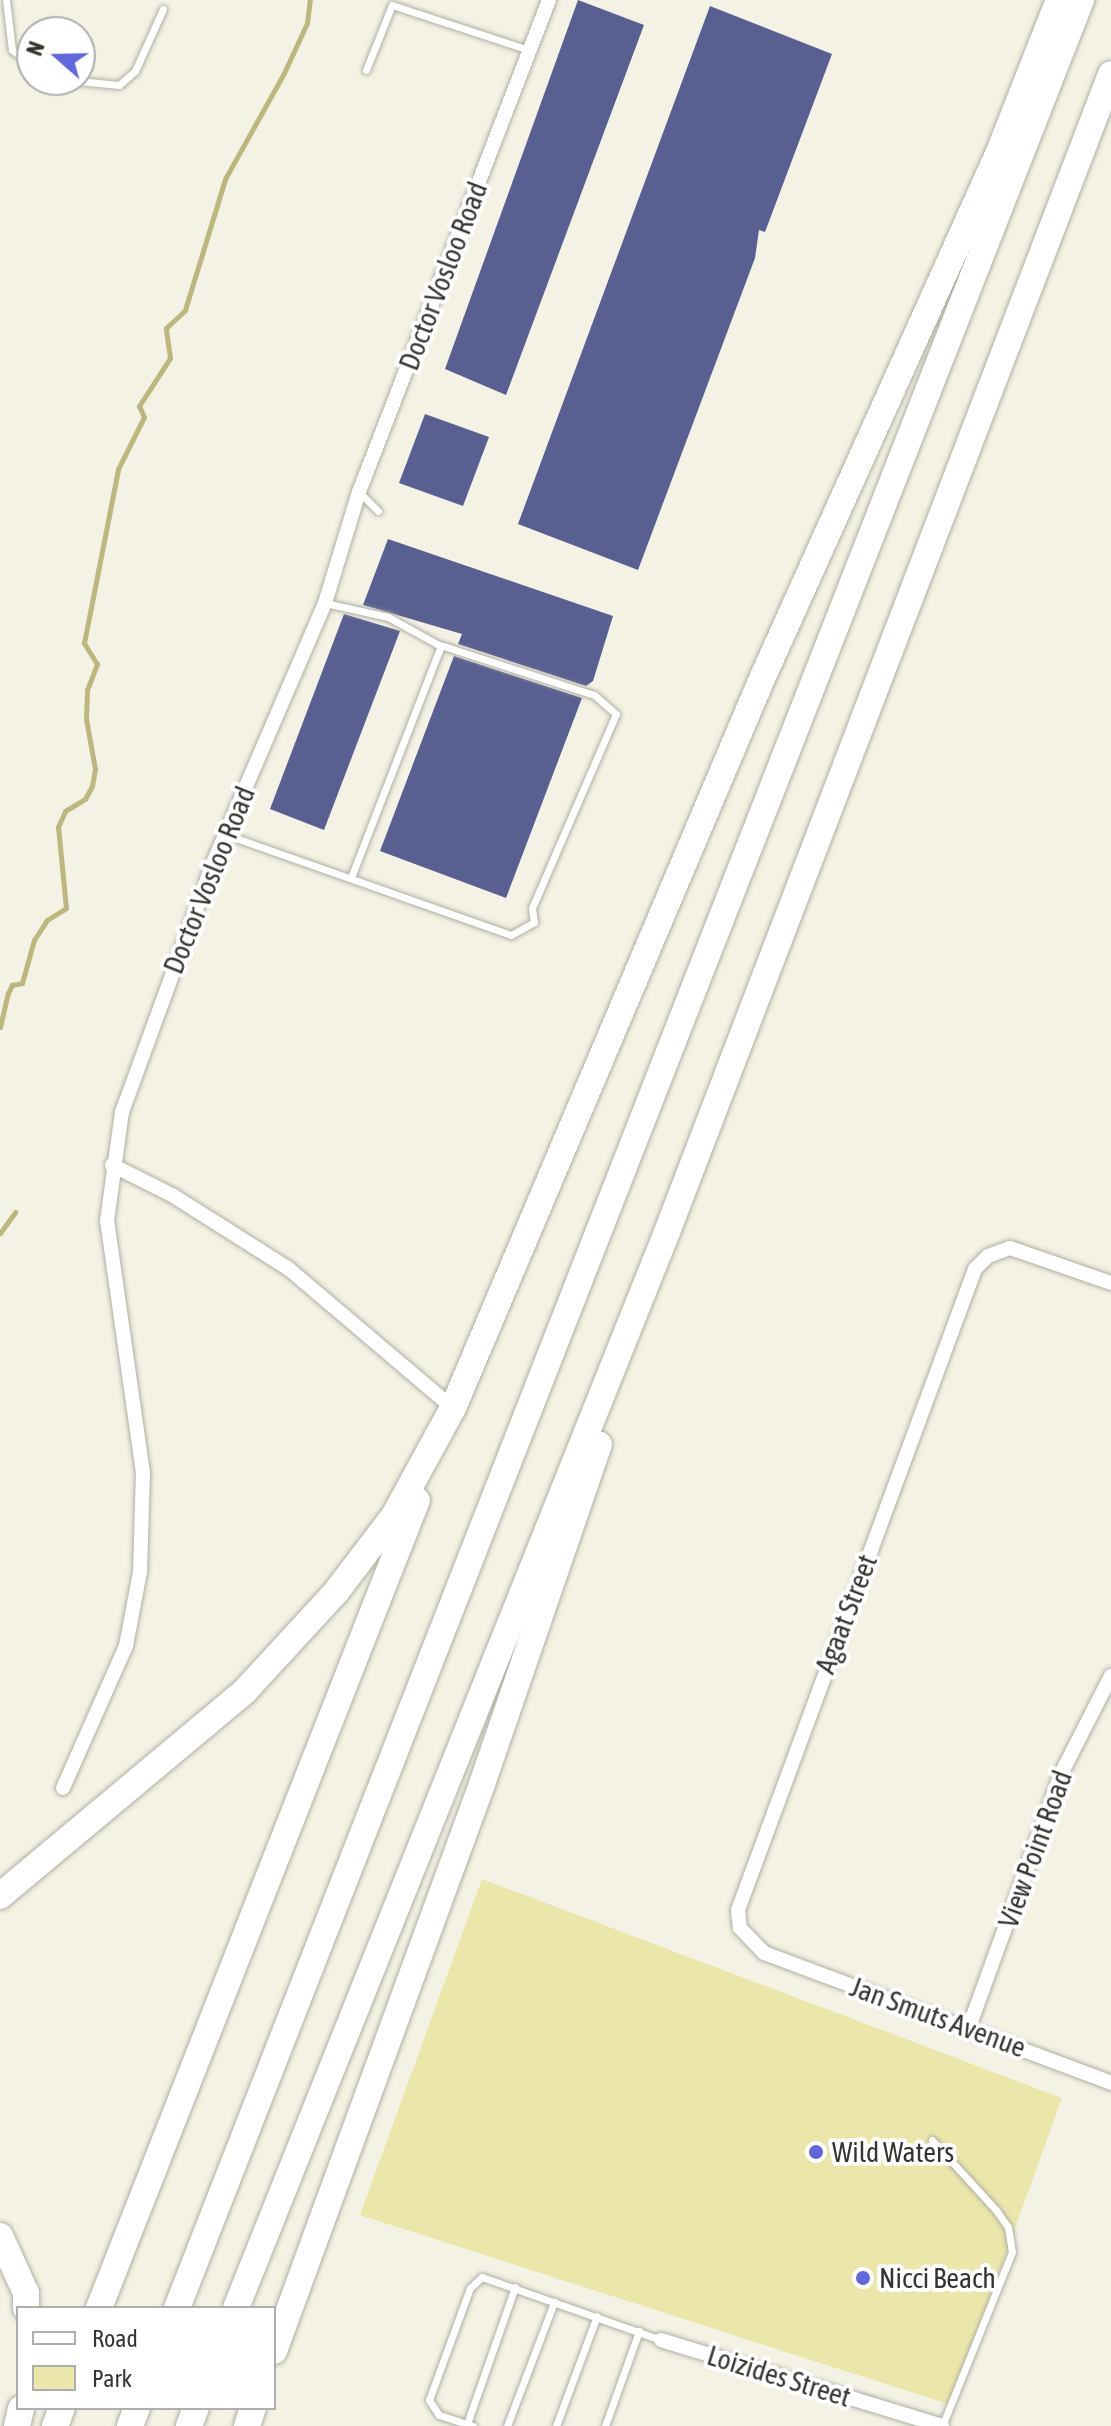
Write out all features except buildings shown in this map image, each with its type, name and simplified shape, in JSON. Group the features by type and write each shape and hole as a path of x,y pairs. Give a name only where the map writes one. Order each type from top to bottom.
{"highway":[{"path":"100,2306 453,1408 761,681 999,152 1059,0"},
{"path":"178,2306 1081,0"},
{"path":"237,2306 667,1232 1111,74"},
{"path":"276,2346 482,1784 667,1232"},
{"path":"0,1896 144,1780 245,1691 336,1592 394,1516 453,1408"},
{"path":"0,2236 26,2293 26,2306"}],"street":[{"name":"Doctor Vosloo Road","path":"63,1788 126,1646 140,1572 143,1473 108,1249 112,1165 122,1112 227,835 325,603 359,492 549,0"},
{"path":"112,1165 172,1195 289,1269 453,1408"},
{"name":"Agaat Street","path":"764,1953 740,1928 743,1890 975,1269 988,1256 1010,1248 1111,1283"},
{"name":"View Point Road","path":"969,2027 1062,1772 1111,1676"},
{"name":"Jan Smuts Avenue","path":"764,1953 969,2027 1111,2083"},
{"name":"Loizides Street","path":"661,2340 942,2426"}],"lane":[{"path":"6,0 12,50 16,53"},
{"path":"366,70 392,5 529,50"},
{"path":"96,83 119,85 135,71 163,9"},
{"path":"359,492 378,511"},
{"path":"227,835 352,875 511,935 534,922 532,908 616,714 594,695 441,646 388,617 325,603"},
{"path":"352,875 441,646"},
{"path":"932,2140 996,2210 1008,2227 1012,2252 942,2426"},
{"path":"515,2287 470,2425 439,2415 429,2400 475,2281 482,2277 515,2287 661,2340"},
{"path":"507,2426 554,2302"},
{"path":"556,2426 597,2316"},
{"path":"605,2426 639,2331"}],"green space":[{"name":"Wild Waters","path":"482,1879 1062,2098 951,2405 360,2215"}],"waterway":[{"path":"0,1027 8,993 12,985 22,983 34,940 47,920 66,908 58,827 65,811 85,799 92,786 95,769 86,719 87,690 97,664 84,643 118,469 144,417 139,406 170,358 166,328 185,310 225,179 284,73 307,23 310,0"},
{"path":"0,1233 15,1212"}],"place":[{"name":"Wild Waters","path":"816,2152"},
{"name":"Nicci Beach","path":"863,2278"}]}
